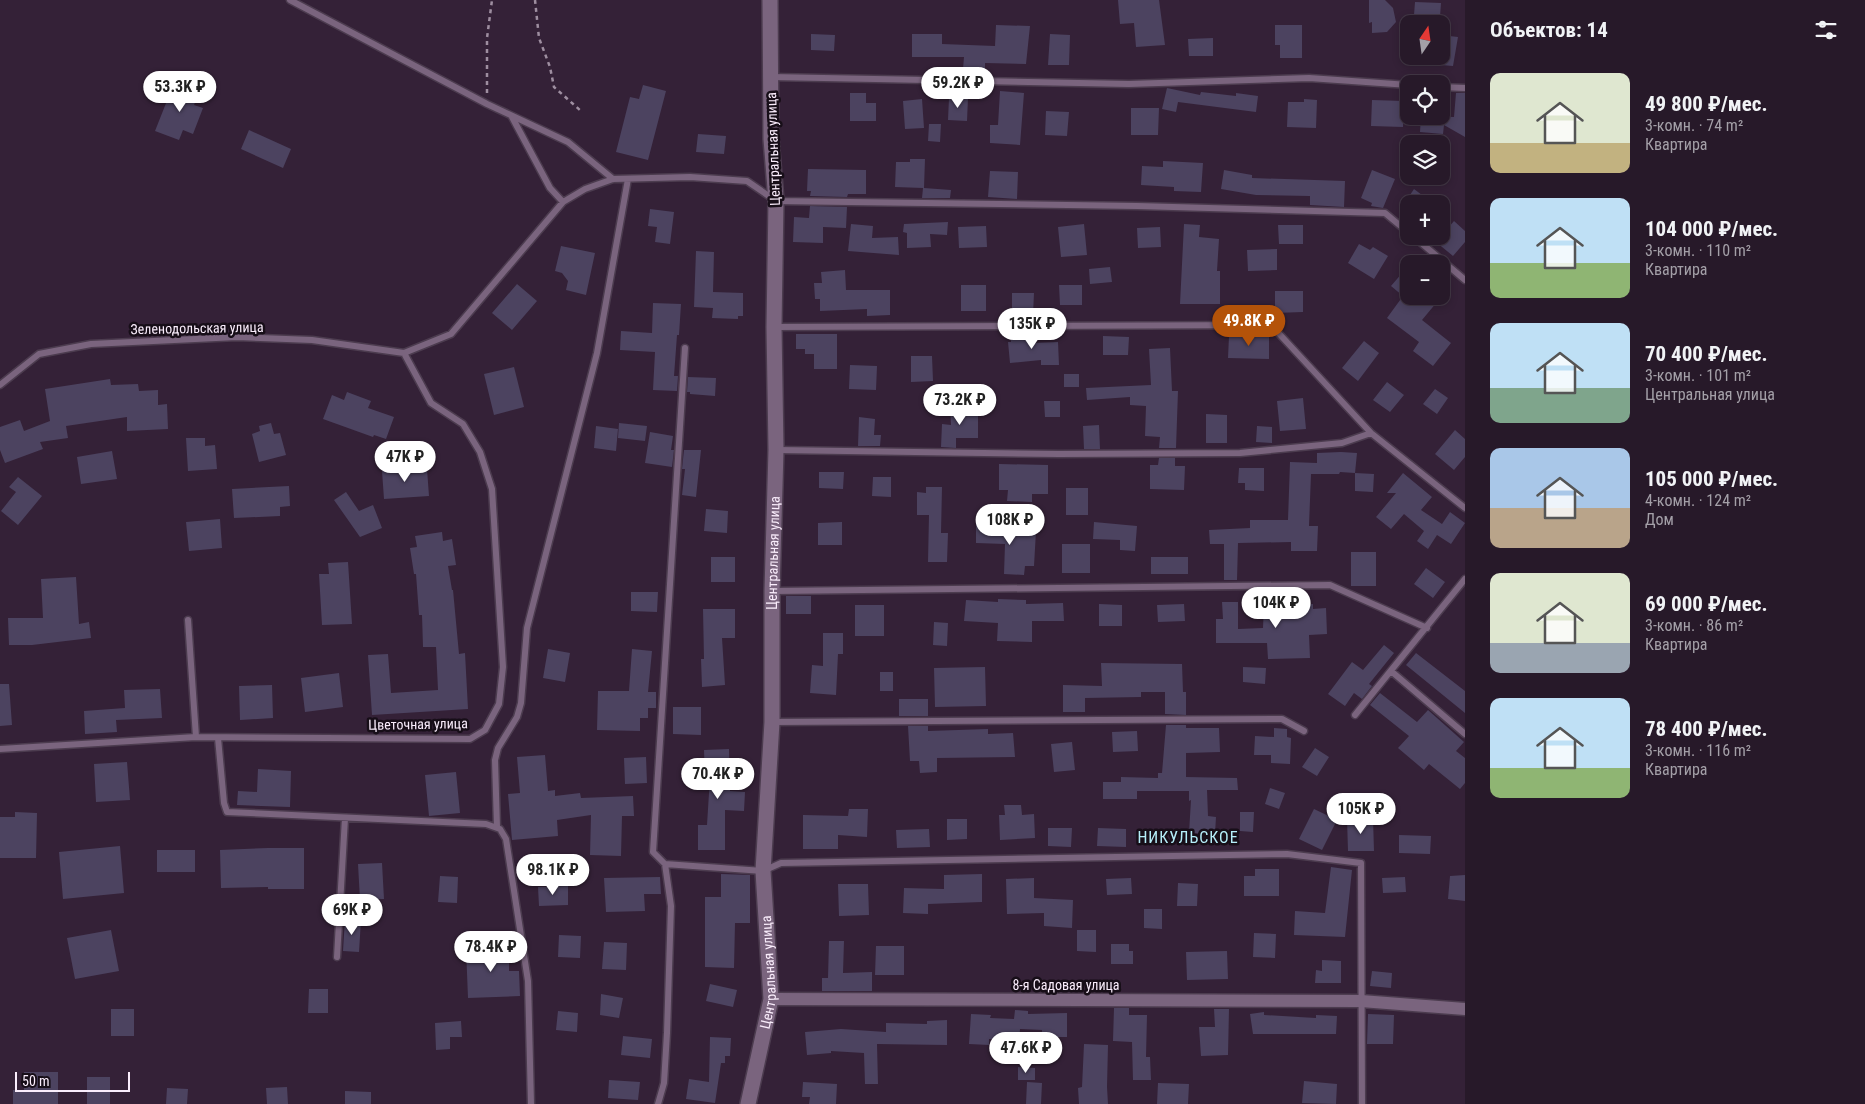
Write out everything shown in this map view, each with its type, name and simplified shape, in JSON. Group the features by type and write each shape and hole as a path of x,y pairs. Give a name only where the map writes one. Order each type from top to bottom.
{"street":[{"name":"Центральная улица","path":"748,1104 772,999 763,871 772,722 772,591 776,450 774,327 776,201 771,138 770,0"},
{"name":"8-я Садовая улица","path":"772,999 1360,1001 1465,1009"}],"lane":[{"path":"290,0 512,117 568,142 613,179"},
{"path":"771,77 1128,84 1309,78 1400,84"},
{"path":"1450,87 1465,88"},
{"path":"512,117 550,188 563,202"},
{"path":"404,353 450,334 563,202 585,189 613,179 690,177 747,181 776,201 1118,206 1385,213 1400,226"},
{"path":"497,828 495,760 498,748 517,717 521,703 526,628 597,353 628,179"},
{"path":"1424,245 1465,280"},
{"path":"774,327 1271,325 1371,433 1465,508"},
{"name":"Зеленодольская улица","path":"0,384 39,354 91,344 247,338 312,340 404,353"},
{"path":"658,1104 664,1083 666,1058 671,906 665,864 653,852 685,348"},
{"name":"Цветочная улица","path":"0,749 196,737 470,739 485,730 499,704 503,667 492,489 480,452 463,424 432,403 404,353"},
{"path":"776,450 1059,454 1240,453 1342,443 1371,433"},
{"path":"1355,715 1465,579"},
{"path":"772,591 1330,585 1427,628"},
{"path":"188,620 196,737"},
{"path":"1391,671 1465,734"},
{"path":"772,722 1282,719 1304,731"},
{"path":"218,738 224,803 227,812 486,824 500,829 506,840 528,981 531,1104"},
{"path":"337,957 345,818"},
{"path":"665,864 763,871 781,863 1267,854 1287,854 1361,863 1360,1001 1362,1104"}],"path":[{"path":"487,104 487,38 492,0"},
{"path":"536,0 539,38 550,67 554,87 581,111"}],"building":[{"path":"1118,0 1159,0 1165,45 1136,47 1134,23 1120,24"},
{"path":"1369,0 1385,0 1393,8 1396,22 1387,32 1372,33 1372,22 1369,23"},
{"path":"1415,2 1441,3 1440,15 1414,15"},
{"path":"996,25 1030,26 1026,64 985,63 985,70 963,69 964,57 912,57 912,34 942,34 942,44 995,46"},
{"path":"1275,25 1302,25 1302,58 1280,58 1280,45 1275,45"},
{"path":"811,34 835,35 834,51 811,50"},
{"path":"1050,34 1070,35 1069,65 1048,65"},
{"path":"1450,36 1458,37 1453,66 1441,65 1450,65"},
{"path":"1213,38 1213,56 1189,56 1188,39"},
{"path":"174,83 199,93 194,105 203,108 193,134 183,130 179,140 155,131"},
{"path":"643,85 666,91 648,160 616,152 630,97 639,99"},
{"path":"1167,88 1200,95 1201,92 1236,96 1236,93 1258,96 1256,112 1178,102 1176,112 1162,109"},
{"path":"1000,91 1024,93 1020,145 990,143 990,125 998,125"},
{"path":"850,93 866,93 866,103 876,103 876,121 850,121"},
{"path":"1456,93 1465,93 1465,137 1444,125 1450,125 1450,117 1454,117"},
{"path":"949,98 968,98 967,121 948,120"},
{"path":"922,99 924,128 905,129 903,101"},
{"path":"1304,99 1317,100 1316,128 1287,127 1288,102 1304,102"},
{"path":"1372,100 1400,101 1400,125 1403,125 1403,127 1371,126"},
{"path":"1131,108 1159,108 1158,135 1131,135"},
{"path":"1046,111 1069,112 1067,136 1045,135"},
{"path":"929,124 941,124 940,142 928,141"},
{"path":"1420,125 1444,125 1443,134 1420,132"},
{"path":"249,130 291,149 283,168 241,149"},
{"path":"698,134 726,136 724,154 696,152"},
{"path":"910,159 925,159 924,188 951,190 950,198 922,198 923,188 895,187 896,162 910,162"},
{"path":"1163,161 1203,163 1201,192 1174,191 1174,187 1141,185 1142,166 1163,167"},
{"path":"808,169 866,170 866,194 848,194 847,197 810,196 811,191 807,191"},
{"path":"1224,170 1252,175 1252,178 1345,181 1344,207 1310,205 1310,196 1256,195 1221,189"},
{"path":"1372,170 1395,179 1383,208 1371,206 1372,203 1361,198"},
{"path":"990,171 1018,172 1017,199 988,197"},
{"path":"1414,189 1422,195 1410,195"},
{"path":"810,206 847,207 846,228 823,227 823,243 793,242 794,217 809,218"},
{"path":"650,209 674,212 670,244 655,242 657,227 648,226"},
{"path":"1454,221 1465,231 1465,242 1453,256 1440,245 1450,245 1450,226"},
{"path":"948,222 947,235 930,234 931,247 907,248 907,233 903,232 904,224"},
{"path":"851,224 873,226 872,238 898,237 899,255 848,251"},
{"path":"1084,224 1087,255 1061,257 1058,227"},
{"path":"1184,224 1200,225 1199,237 1219,239 1217,271 1220,271 1220,304 1180,304"},
{"path":"1278,225 1303,225 1303,244 1279,244"},
{"path":"986,226 987,247 959,248 958,227"},
{"path":"1160,227 1161,247 1138,248 1137,228"},
{"path":"1359,244 1370,250 1373,247 1388,256 1374,279 1348,263"},
{"path":"561,246 595,253 586,295 566,290 568,281 562,273 555,271"},
{"path":"1277,249 1277,270 1248,271 1247,250"},
{"path":"696,251 714,252 713,292 743,293 743,316 738,316 738,319 712,318 713,308 694,307"},
{"path":"1110,267 1112,282 1090,284 1089,269"},
{"path":"845,270 846,290 890,290 890,315 867,316 867,309 820,311 820,299 815,299 814,283 822,283 821,272"},
{"path":"1400,276 1400,294 1391,286"},
{"path":"517,284 537,301 512,330 492,313"},
{"path":"961,285 986,285 986,311 961,311"},
{"path":"1059,285 1082,285 1082,305 1060,305"},
{"path":"1275,291 1303,291 1303,312 1275,313"},
{"path":"1012,293 1034,293 1033,315 1030,315 1030,321 1012,321"},
{"path":"1400,300 1400,305 1434,305 1422,320 1451,343 1433,366 1413,351 1419,342 1387,318"},
{"path":"653,303 681,304 674,376 678,376 677,391 653,390 655,352 620,350 621,331 652,333"},
{"path":"1010,331 1031,331 1032,343 1058,342 1059,365 1041,365 1041,360 1010,363 1008,342 1011,342"},
{"path":"1246,331 1259,331 1259,336 1269,337 1269,359 1228,358 1229,336 1246,337"},
{"path":"796,334 837,334 837,369 814,369 814,354 805,354 805,349 796,349"},
{"path":"1103,336 1129,337 1128,355 1103,355"},
{"path":"1364,341 1379,353 1358,381 1342,368"},
{"path":"1170,348 1172,391 1178,391 1176,448 1159,448 1160,437 1145,436 1146,406 1130,405 1130,397 1087,400 1086,388 1151,385 1149,349"},
{"path":"911,356 932,356 933,381 911,382"},
{"path":"850,365 877,366 876,390 849,389"},
{"path":"514,367 524,407 494,415 484,374"},
{"path":"1064,374 1079,374 1079,387 1064,387"},
{"path":"688,377 716,378 715,396 690,394 690,392 687,392"},
{"path":"110,379 111,385 138,384 139,391 158,390 158,405 167,404 168,429 127,431 127,417 66,426 68,438 40,442 43,449 5,463 0,450 0,427 20,420 24,431 50,421 45,389"},
{"path":"1387,382 1404,395 1390,412 1373,400"},
{"path":"1435,389 1448,398 1437,414 1423,404"},
{"path":"347,392 371,401 368,408 394,417 386,439 374,435 373,437 323,419 332,395 344,400"},
{"path":"1303,398 1306,429 1280,431 1277,401"},
{"path":"1044,401 1060,401 1060,417 1045,417"},
{"path":"950,406 978,406 978,438 956,438 956,448 941,447 942,424 951,425"},
{"path":"1206,414 1227,415 1227,443 1206,443"},
{"path":"859,417 875,419 874,435 881,435 880,446 858,446"},
{"path":"271,423 274,434 280,433 286,455 259,462 252,434 260,431 259,426"},
{"path":"619,423 647,426 645,441 618,438"},
{"path":"1099,425 1100,449 1084,449 1083,426"},
{"path":"596,426 618,429 616,451 594,448"},
{"path":"1257,426 1272,427 1272,443 1256,442"},
{"path":"1455,430 1465,439 1465,457 1454,470 1435,454"},
{"path":"650,432 673,436 671,450 674,450 672,467 645,463"},
{"path":"186,438 205,438 205,446 215,445 217,469 188,471"},
{"path":"684,450 701,450 696,497 682,495 685,469 682,469"},
{"path":"112,451 117,479 81,484 77,457"},
{"path":"1317,453 1357,453 1355,473 1311,474 1309,526 1318,526 1317,551 1291,551 1291,542 1238,543 1237,580 1224,580 1224,544 1210,544 1209,530 1250,528 1250,520 1288,520 1290,462 1317,463"},
{"path":"1159,458 1175,458 1175,466 1185,466 1184,490 1150,489 1150,465 1158,465"},
{"path":"999,464 1048,465 1048,494 1032,494 1032,502 1007,501 1008,490 999,490"},
{"path":"415,467 415,470 427,469 429,496 384,499 382,471"},
{"path":"1239,468 1264,468 1264,491 1245,490 1245,483 1238,483"},
{"path":"819,472 844,472 843,489 819,488"},
{"path":"1355,473 1374,474 1373,492 1355,491"},
{"path":"1403,473 1432,497 1421,510 1442,524 1450,512 1465,523 1451,544 1437,535 1428,549 1417,541 1424,531 1404,514 1391,529 1376,517 1396,493 1387,493"},
{"path":"18,477 42,496 18,525 1,511 16,492 9,487"},
{"path":"873,477 891,477 891,497 872,496"},
{"path":"289,486 290,506 280,507 280,516 234,518 232,489"},
{"path":"926,487 942,487 941,533 948,533 947,562 928,562 929,515 917,515 917,492 926,493"},
{"path":"1066,488 1088,488 1088,515 1066,515"},
{"path":"346,492 359,511 373,505 382,528 360,537 334,500"},
{"path":"706,509 728,511 727,533 704,531"},
{"path":"220,519 222,548 189,551 186,522"},
{"path":"976,521 993,522 993,528 1036,531 1034,566 1025,566 1024,575 1004,574 1005,544 976,543"},
{"path":"842,522 842,545 818,545 818,523"},
{"path":"1094,522 1137,526 1135,551 1120,550 1120,540 1093,539"},
{"path":"442,532 443,541 452,539 456,565 448,566 453,590 459,654 465,653 468,709 372,715 368,655 388,654 391,693 438,690 436,647 423,647 422,615 419,615 416,574 414,574 410,548 417,547 415,536"},
{"path":"1062,544 1090,544 1090,573 1062,573"},
{"path":"1351,552 1376,552 1376,586 1351,586"},
{"path":"711,557 735,557 735,582 711,582"},
{"path":"1151,557 1188,557 1188,574 1151,574"},
{"path":"348,562 352,624 322,625 319,574 329,574 328,563"},
{"path":"1426,568 1445,582 1433,598 1414,584"},
{"path":"76,577 79,624 89,622 91,638 32,645 9,645 8,618 43,618 41,579"},
{"path":"631,592 658,592 657,612 631,611"},
{"path":"786,596 811,596 811,614 786,614"},
{"path":"998,599 1026,600 1026,604 1063,603 1064,621 1032,621 1032,642 997,641 998,623 964,621 966,600 998,602"},
{"path":"1222,602 1238,602 1238,629 1263,628 1264,603 1280,605 1313,604 1313,609 1326,608 1327,634 1309,635 1310,658 1268,659 1267,643 1216,643 1216,619 1223,619"},
{"path":"1099,604 1122,605 1122,626 1099,626"},
{"path":"1184,604 1185,621 1158,622 1157,605"},
{"path":"855,605 884,605 884,636 855,636"},
{"path":"703,609 735,609 735,638 722,638 725,685 702,687 701,659 704,659"},
{"path":"934,622 948,623 947,646 933,645"},
{"path":"823,633 843,633 843,654 838,654 836,695 810,693 812,665 823,666"},
{"path":"1384,645 1394,653 1369,684 1372,686 1362,699 1354,693 1345,706 1328,694 1352,662 1363,670"},
{"path":"548,649 570,653 565,682 543,678"},
{"path":"632,649 652,651 648,692 656,692 656,708 648,708 648,718 640,718 640,731 597,730 598,691 629,691"},
{"path":"1416,653 1465,691 1465,713 1406,665"},
{"path":"1101,663 1182,664 1183,692 1186,692 1186,715 1165,714 1165,692 1141,692 1141,697 1085,698 1085,712 1063,712 1063,685 1102,686"},
{"path":"985,667 986,706 935,707 934,668"},
{"path":"1243,667 1266,668 1265,684 1243,682"},
{"path":"880,672 893,672 893,691 880,691"},
{"path":"339,673 343,707 305,712 301,678"},
{"path":"0,684 9,684 12,725 0,726"},
{"path":"272,685 273,718 240,720 239,686"},
{"path":"160,689 162,718 116,720 117,732 85,734 84,711 125,708 124,690"},
{"path":"1380,693 1417,722 1428,710 1464,742 1456,751 1465,758 1465,783 1460,789 1429,764 1424,770 1398,748 1409,736 1370,705"},
{"path":"899,699 928,699 928,716 899,716"},
{"path":"673,707 701,707 701,735 673,734"},
{"path":"1166,725 1186,725 1186,728 1219,728 1220,752 1186,753 1186,777 1237,778 1238,790 1207,790 1208,816 1216,817 1215,834 1189,833 1191,800 1189,801 1189,791 1137,791 1137,799 1103,799 1103,782 1121,782 1121,777 1158,778 1158,773 1162,773"},
{"path":"908,726 928,726 928,731 988,729 988,734 1013,733 1015,757 937,758 937,772 920,773 919,761 910,761"},
{"path":"1274,728 1287,729 1287,737 1291,738 1290,764 1271,763 1271,755 1254,755 1255,736 1274,737"},
{"path":"1137,731 1138,751 1113,752 1112,732"},
{"path":"1072,742 1075,770 1054,772 1051,744"},
{"path":"1315,748 1329,757 1317,776 1302,767"},
{"path":"729,749 730,791 745,792 744,811 725,810 725,850 698,850 698,825 707,825 710,777 705,777 704,750"},
{"path":"545,755 548,791 555,790 555,796 580,793 581,798 633,796 634,816 622,816 621,856 590,855 591,815 557,820 558,836 512,840 508,794 520,793 517,757"},
{"path":"646,757 647,783 625,784 624,758"},
{"path":"127,762 130,800 96,802 94,764"},
{"path":"258,769 291,771 290,807 237,805 238,791 257,792"},
{"path":"456,772 460,813 429,816 425,775"},
{"path":"1270,788 1285,793 1279,809 1265,804"},
{"path":"1004,805 1021,805 1022,815 1034,814 1035,838 1000,840 999,815 1005,815"},
{"path":"849,809 868,809 867,837 838,835 838,849 803,849 803,815 848,816"},
{"path":"1314,809 1337,820 1322,850 1299,839"},
{"path":"15,812 37,813 36,858 0,858 0,817 15,817"},
{"path":"1240,812 1254,812 1253,832 1240,831"},
{"path":"1373,818 1374,851 1348,851 1347,819"},
{"path":"947,819 967,819 967,839 947,840"},
{"path":"1048,828 1072,828 1071,847 1048,846"},
{"path":"1098,828 1126,829 1126,847 1097,846"},
{"path":"929,829 930,847 897,848 896,830"},
{"path":"1399,835 1431,836 1430,854 1399,853"},
{"path":"120,846 124,893 63,899 59,852"},
{"path":"304,848 304,889 268,889 268,887 221,888 220,850"},
{"path":"157,850 195,850 195,872 157,872"},
{"path":"382,863 384,899 360,900 358,864"},
{"path":"1331,867 1352,870 1345,937 1294,935 1295,911 1325,913"},
{"path":"1255,869 1279,869 1279,896 1244,896 1244,876 1255,876"},
{"path":"721,874 750,875 750,923 735,923 734,968 705,967 705,897 721,897"},
{"path":"982,874 982,902 928,904 928,914 903,913 904,888 944,889 944,875"},
{"path":"1465,875 1465,901 1448,899 1450,876"},
{"path":"440,876 458,877 457,903 438,902"},
{"path":"660,877 661,894 644,894 645,911 606,912 604,878"},
{"path":"1405,877 1406,892 1383,893 1382,878"},
{"path":"1034,878 1034,898 1073,900 1072,928 1044,926 1044,913 1007,914 1006,879"},
{"path":"1131,878 1132,894 1107,895 1106,879"},
{"path":"1178,883 1198,884 1197,906 1177,906"},
{"path":"838,884 868,884 869,915 839,916"},
{"path":"568,886 568,905 539,906 538,887"},
{"path":"1144,909 1162,909 1162,929 1144,928"},
{"path":"345,919 361,920 359,952 343,951"},
{"path":"111,930 119,971 75,979 67,938"},
{"path":"1077,930 1096,930 1096,952 1077,951"},
{"path":"1254,933 1276,934 1275,958 1253,957"},
{"path":"559,935 581,936 580,958 558,957"},
{"path":"829,941 844,941 843,973 872,972 872,991 822,991 822,978 828,978"},
{"path":"604,942 627,943 626,970 602,969"},
{"path":"1111,944 1129,944 1129,951 1133,951 1133,964 1111,964"},
{"path":"509,946 509,971 519,971 520,996 468,998 466,948"},
{"path":"876,946 904,946 904,975 875,975"},
{"path":"1227,951 1228,979 1187,980 1186,952"},
{"path":"1322,960 1341,961 1341,983 1315,983 1316,970 1322,971"},
{"path":"1372,971 1392,973 1391,988 1370,986"},
{"path":"710,984 737,990 733,1007 706,1001"},
{"path":"309,989 328,989 328,1013 308,1013"},
{"path":"601,994 623,998 619,1018 600,1015"},
{"path":"1114,1008 1129,1008 1129,1015 1147,1015 1146,1057 1150,1057 1151,1080 1133,1080 1132,1042 1113,1041"},
{"path":"111,1009 134,1009 134,1036 111,1036"},
{"path":"1214,1009 1229,1009 1228,1055 1201,1056 1199,1027 1215,1027"},
{"path":"1015,1010 1028,1011 1028,1014 1067,1013 1067,1037 1042,1037 1042,1030 1020,1029 1019,1041 989,1039 989,1045 969,1044 971,1014 991,1015 990,1018 1014,1019"},
{"path":"558,1011 578,1013 577,1032 556,1030"},
{"path":"1264,1012 1264,1015 1316,1018 1316,1015 1337,1016 1336,1034 1253,1034 1250,1014"},
{"path":"1368,1014 1394,1015 1393,1044 1367,1044"},
{"path":"947,1020 947,1045 877,1044 878,1084 865,1084 864,1053 831,1051 831,1053 807,1055 805,1032 841,1029 886,1032 886,1023 927,1024 927,1021"},
{"path":"461,1021 462,1037 450,1037 450,1049 436,1050 435,1023"},
{"path":"623,1036 652,1039 650,1058 621,1055"},
{"path":"710,1037 731,1038 730,1056 725,1056 725,1063 721,1063 715,1103 686,1099 689,1079 709,1082"},
{"path":"1084,1044 1108,1045 1108,1104 1079,1104 1078,1088 1082,1087"},
{"path":"1018,1067 1035,1068 1035,1080 1018,1080"},
{"path":"24,1072 58,1072 58,1104 13,1104 13,1090 24,1090"},
{"path":"87,1077 110,1077 110,1104 87,1104"},
{"path":"609,1080 640,1082 638,1100 608,1098"},
{"path":"1304,1081 1337,1084 1336,1104 1302,1103"},
{"path":"803,1082 837,1084 836,1104 809,1104 810,1097 802,1097"},
{"path":"1027,1082 1042,1083 1041,1104 1026,1104"},
{"path":"1158,1083 1189,1084 1188,1104 1157,1104"},
{"path":"287,1087 288,1104 267,1104 266,1088"},
{"path":"167,1088 188,1089 187,1104 166,1104"},
{"path":"345,1091 371,1092 371,1104 345,1104"}],"district":[{"name":"НИКУЛЬСКОЕ","path":"1188,837"}]}
